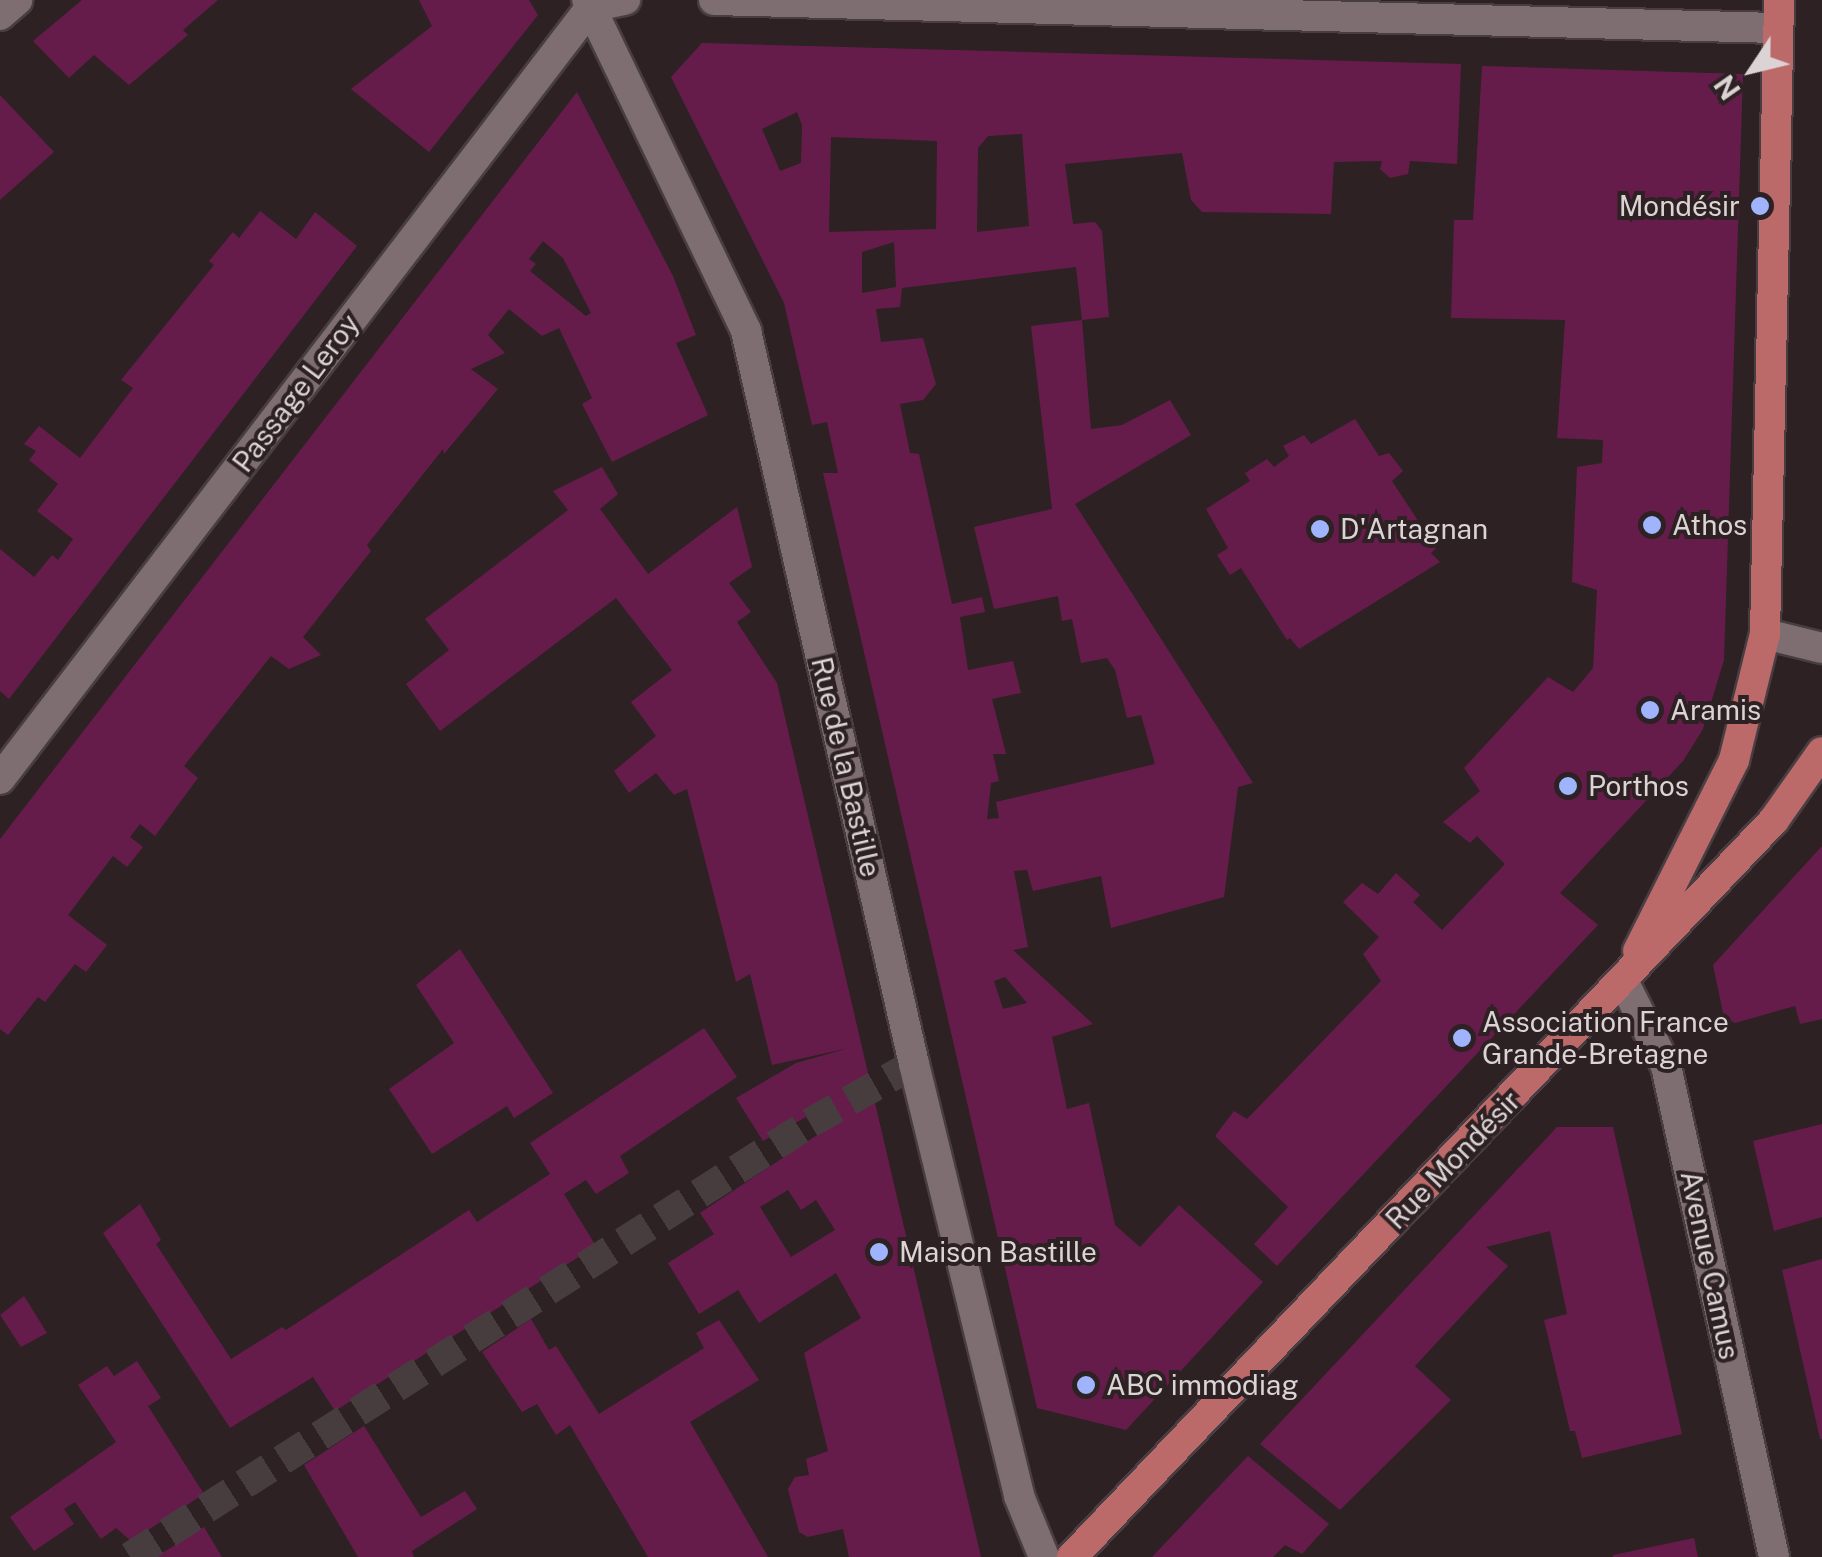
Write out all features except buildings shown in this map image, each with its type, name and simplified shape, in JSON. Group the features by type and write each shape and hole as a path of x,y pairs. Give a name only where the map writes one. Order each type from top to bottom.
{"main road":[{"path":"1623,980 1734,760 1765,634 1778,14"},
{"name":"Rue Mondésir","path":"1072,1557 1774,820 1822,752"}],"street":[{"path":"0,14 17,0"},
{"path":"589,4 625,0"},
{"path":"714,0 1778,14"},
{"name":"Passage Leroy","path":"0,779 589,4"},
{"name":"Rue de la Bastille","path":"589,4 746,331 914,1064 1018,1496 1044,1557"},
{"path":"1765,634 1822,648"},
{"name":"Avenue Camus","path":"1623,980 1666,1066 1774,1557"}],"tunnel":[{"path":"130,1557 810,1123 914,1064"}],"place":[{"name":"Mondésir","path":"1760,206"},
{"name":"Athos","path":"1652,525"},
{"name":"D'Artagnan","path":"1320,529"},
{"name":"Aramis","path":"1650,710"},
{"name":"Porthos","path":"1568,786"},
{"name":"Association France Grande-Bretagne","path":"1462,1038"},
{"name":"Maison Bastille","path":"879,1252"},
{"name":"ABC immodiag","path":"1086,1385"}]}
